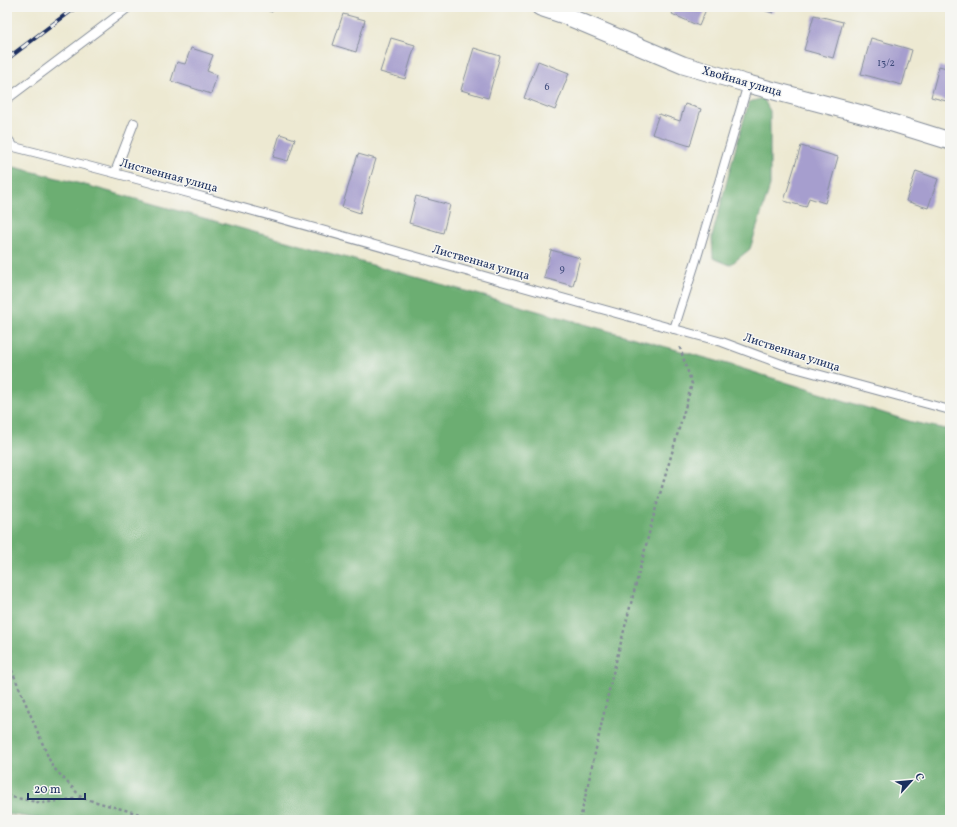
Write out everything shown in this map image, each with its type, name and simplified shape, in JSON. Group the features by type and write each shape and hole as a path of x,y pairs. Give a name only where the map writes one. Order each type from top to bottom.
{"street":[{"name":"Хвойная улица","path":"540,7 564,15 684,65 748,84 873,117 950,141"}],"lane":[{"path":"7,99 129,7"},
{"path":"674,329 748,84"},
{"path":"115,172 134,123"},
{"name":"Лиственная улица","path":"7,138 14,147 115,172 260,212 722,342 784,365 950,410"}],"path":[{"path":"580,820 618,654 653,518 692,384 674,329"},
{"path":"7,659 52,766 82,798"},
{"path":"7,796 42,803 82,798 161,820"}],"green space":[{"path":"763,98 770,111 770,186 750,249 730,265 713,258 712,237 749,102"},
{"path":"14,167 89,186 731,365 912,422 950,430 950,820 48,820 7,814 7,172"}],"building":[{"path":"257,7 274,7 272,12"},
{"path":"675,7 707,7 699,26 672,14"},
{"path":"753,7 775,7 773,13"},
{"path":"343,14 365,20 356,52 333,45"},
{"path":"814,15 843,22 833,58 804,50"},
{"path":"391,38 415,45 405,79 380,72"},
{"path":"871,38 912,50 902,85 861,74"},
{"path":"191,48 213,55 207,71 217,75 211,94 171,81 177,62 185,64"},
{"path":"474,48 500,56 488,98 461,90"},
{"path":"538,61 569,73 555,110 524,98"},
{"path":"939,66 950,69 950,102 931,97"},
{"path":"685,104 701,109 690,146 652,134 659,114 680,121"},
{"path":"280,134 295,139 288,161 273,157"},
{"path":"801,146 838,157 825,203 809,198 806,207 784,201"},
{"path":"358,154 376,159 360,213 342,207"},
{"path":"916,171 938,179 928,208 906,201"},
{"path":"416,196 450,205 443,233 409,223"},
{"path":"551,250 580,258 573,286 544,278"}],"railway":[{"path":"7,59 76,7"}]}
